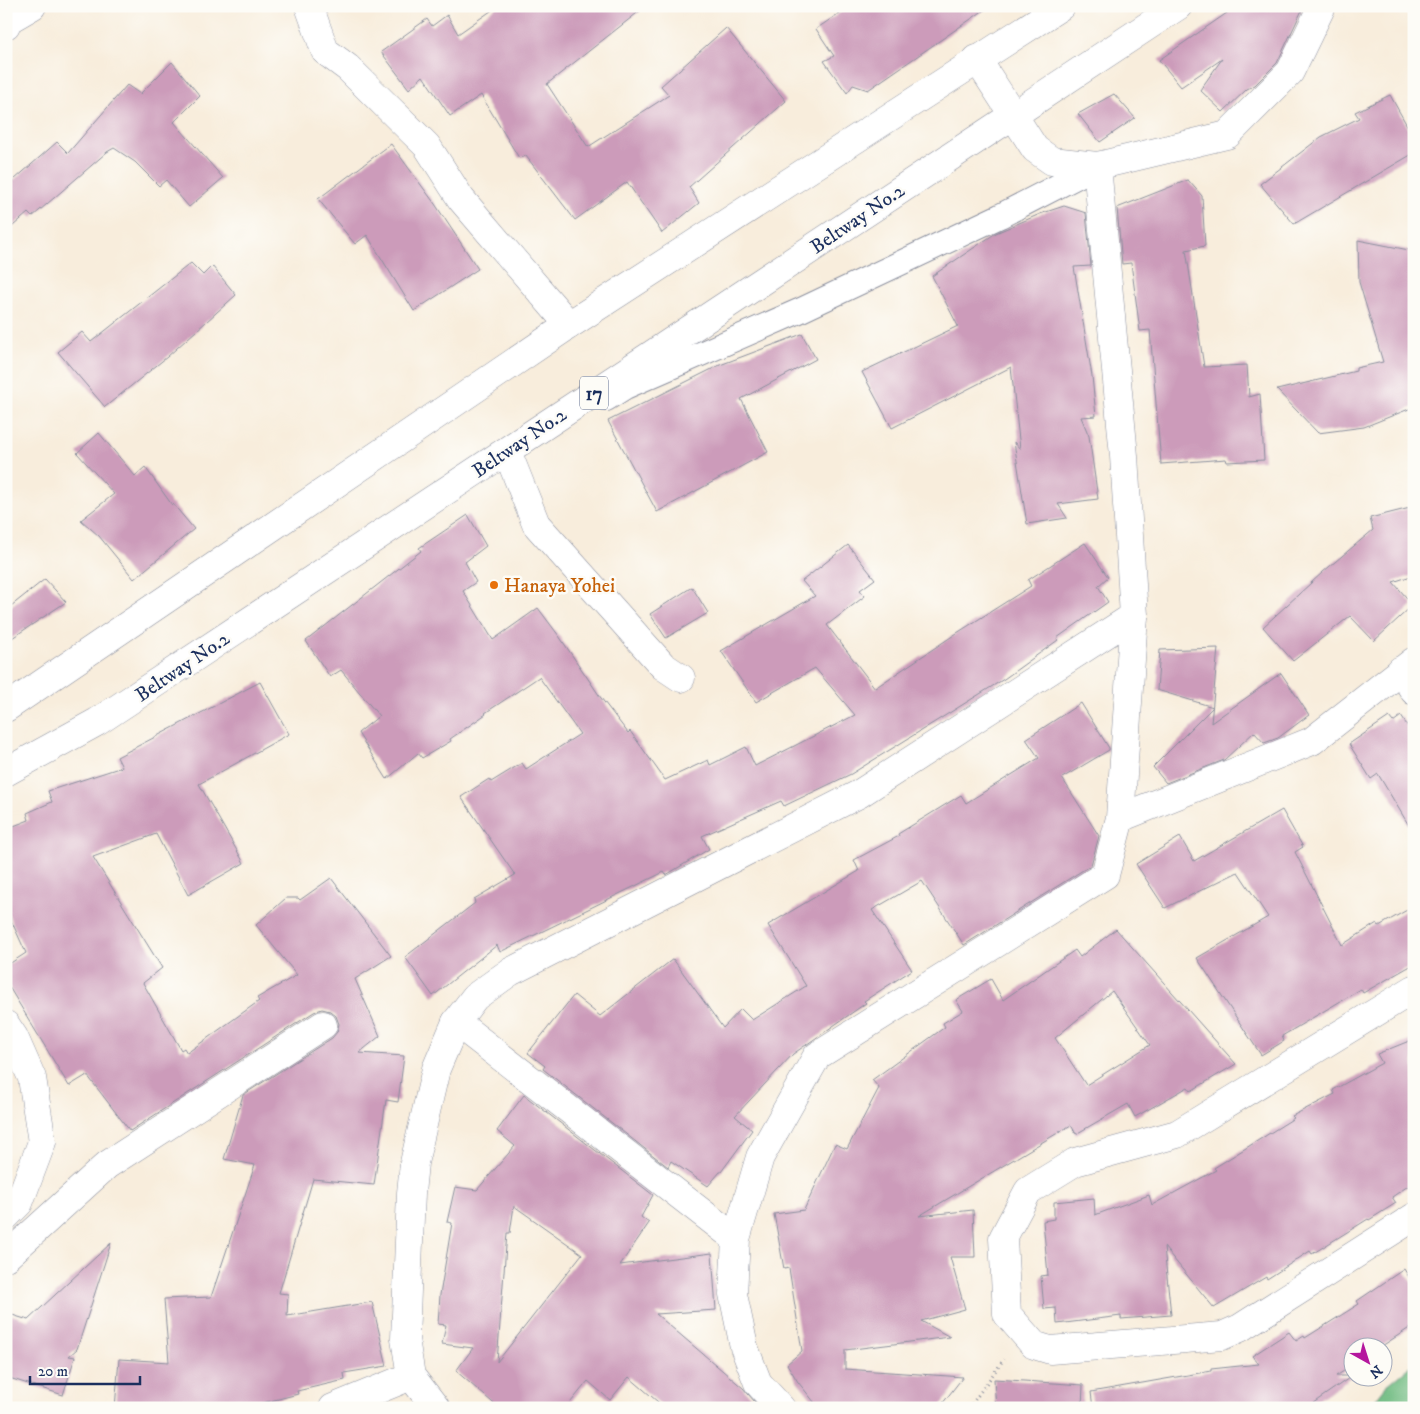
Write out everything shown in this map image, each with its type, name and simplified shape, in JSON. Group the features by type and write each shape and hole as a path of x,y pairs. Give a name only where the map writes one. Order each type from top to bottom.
{"street":[{"path":"7,22 32,6"},
{"path":"309,6 325,50 348,68 427,146 461,199 569,325"},
{"path":"6,708 569,325 1061,6"},
{"name":"Beltway No.2","path":"6,772 97,722 509,456 1014,114 1178,6"},
{"path":"681,678 663,666 536,524 509,456 625,387 799,311 1000,216 1097,166 1227,135 1290,72 1322,6"},
{"path":"978,59 1035,149 1052,161 1097,166"},
{"path":"781,1408 758,1383 744,1347 733,1294 736,1239 760,1157 817,1056 1106,875 1120,818 1134,616 1124,456 1097,166"},
{"path":"436,1408 411,1376 405,1339 411,1193 414,1163 436,1069 456,1022 475,997 510,972 858,794 1134,616"},
{"path":"1120,818 1312,741 1409,674"},
{"path":"1414,989 1177,1134 1075,1162 1028,1191 1002,1238 1007,1314 1034,1344 1050,1350 1222,1336 1240,1328 1414,1217"},
{"path":"456,1022 736,1239"},
{"path":"6,1025 14,1037 32,1078 42,1142 19,1203 6,1216"},
{"path":"6,1257 107,1165 323,1025"},
{"path":"332,1408 411,1376"}],"path":[{"path":"969,1408 1023,1332"}],"green space":[{"path":"1414,1363 1414,1408 1369,1408 1386,1386 1392,1386 1392,1381"}],"building":[{"path":"498,6 646,6 547,84 588,147 669,95 661,86 726,28 786,101 689,187 699,203 662,233 627,182 575,220 526,156 519,158 481,95 450,116 423,76 409,89 381,52 427,19 432,26 447,15 458,34"},
{"path":"850,6 990,6 868,90 853,85 847,93 824,61 834,56 816,29"},
{"path":"1237,6 1304,6 1277,63 1255,85 1247,89 1223,112 1200,90 1222,59 1181,87 1159,60"},
{"path":"172,62 200,96 174,122 223,178 189,207 166,180 159,186 135,162 114,148 32,217 28,213 6,232 6,187 57,142 68,153 127,85 140,94"},
{"path":"1114,94 1135,118 1100,142 1078,114"},
{"path":"1390,95 1414,138 1414,153 1294,224 1260,184 1321,137 1359,118 1355,112"},
{"path":"391,144 435,204 478,269 414,311 367,235 355,244 318,199"},
{"path":"1188,180 1202,196 1205,246 1186,250 1204,367 1247,365 1249,397 1260,394 1264,460 1227,462 1226,459 1161,464 1150,330 1140,331 1131,263 1122,264 1117,208"},
{"path":"1064,206 1086,213 1091,266 1074,267 1092,376 1096,416 1081,417 1089,436 1098,499 1058,504 1067,518 1027,524 1014,442 1020,449 1011,367 892,428 862,372 958,326 932,276 996,233"},
{"path":"1358,240 1414,251 1414,407 1364,427 1318,433 1277,390 1356,371 1356,368 1383,362 1359,282"},
{"path":"191,263 203,275 212,266 236,295 167,357 105,407 58,352 82,332 91,342"},
{"path":"802,334 816,359 741,399 768,452 657,512 608,421 720,365"},
{"path":"99,433 135,476 145,467 172,505 194,529 134,579 99,536 81,520 114,494 77,453"},
{"path":"1414,507 1414,575 1393,582 1413,605 1374,641 1350,616 1293,661 1263,627 1323,572 1373,530 1370,518"},
{"path":"468,515 486,546 465,562 476,582 463,591 493,640 538,608 601,698 628,733 630,731 665,780 708,760 710,765 746,747 755,766 855,715 815,668 756,702 721,651 815,596 802,581 848,545 875,579 860,590 865,596 827,625 875,688 1031,586 1028,580 1085,543 1108,577 1098,586 1108,602 1004,679 851,774 784,806 781,801 702,836 709,849 666,875 664,872 500,952 497,945 433,996 405,957 475,903 474,899 515,875 461,797 489,779 491,782 522,763 526,769 580,734 539,677 485,713 450,739 451,741 422,758 418,753 387,779 358,733 379,716 341,670 330,677 306,641 421,551 419,548"},
{"path":"45,579 66,602 6,642 6,610"},
{"path":"692,587 708,613 666,638 650,614"},
{"path":"1218,648 1213,707 1157,690 1160,650"},
{"path":"1281,673 1309,715 1278,738 1264,743 1254,732 1224,760 1166,783 1153,767 1212,708 1211,723"},
{"path":"260,682 289,734 199,784 244,863 188,895 156,834 93,857 162,968 143,983 181,1050 184,1048 187,1053 259,1001 257,998 297,975 256,925 286,898 298,898 300,900 331,878 391,956 355,979 380,1036 359,1053 404,1056 398,1102 386,1100 374,1185 313,1179 279,1293 288,1294 287,1316 372,1302 387,1366 344,1373 345,1380 297,1391 298,1394 243,1408 115,1408 119,1359 169,1362 164,1299 211,1297 255,1165 224,1159 243,1095 332,1038 337,1032 339,1024 336,1016 330,1011 322,1009 314,1012 130,1131 87,1075 69,1086 6,982 6,966 26,953 6,909 6,829 29,820 27,813 52,802 48,791 122,767 117,757"},
{"path":"1081,703 1109,748 1109,750 1062,778 1099,836 1091,865 964,945 922,881 872,910 912,970 864,1001 866,1003 793,1054 735,1116 752,1130 721,1172 708,1186 671,1161 668,1167 543,1069 545,1066 528,1053 574,995 600,1016 673,959 723,1028 741,1009 752,1020 806,986 768,925 859,871 854,860 899,836 898,834 961,795 966,803 1039,758 1026,739"},
{"path":"1401,716 1414,736 1414,834 1378,774 1371,779 1349,744 1389,717 1393,722"},
{"path":"1282,810 1303,847 1295,852 1342,945 1377,923 1379,926 1414,906 1414,964 1363,993 1361,989 1282,1036 1284,1041 1261,1055 1197,958 1268,917 1238,872 1165,908 1136,864 1180,837 1194,861"},
{"path":"1116,929 1236,1064 1191,1091 1188,1087 1135,1117 1128,1104 1076,1134 1071,1125 919,1216 973,1210 975,1257 950,1257 965,1309 921,1321 950,1337 845,1350 845,1369 963,1377 939,1408 819,1408 798,1382 787,1364 802,1351 789,1268 784,1269 774,1214 804,1210 835,1144 847,1149 879,1088 872,1080 945,1027 943,1023 963,1011 956,1000 991,979 1003,1000 1075,950 1080,957","holes":["1112,991 1150,1045 1086,1085 1055,1038"]},
{"path":"1414,1039 1414,1182 1392,1197 1396,1203 1312,1254 1310,1251 1267,1279 1266,1277 1214,1308 1164,1247 1171,1315 1121,1319 1121,1316 1057,1324 1056,1308 1044,1309 1041,1276 1048,1275 1043,1221 1054,1219 1054,1202 1094,1198 1095,1215 1149,1195 1152,1205 1216,1170 1214,1168 1294,1118 1292,1116 1335,1094 1333,1090 1382,1063 1377,1054"},
{"path":"524,1095 653,1195 641,1217 649,1223 620,1265 712,1253 716,1310 656,1314 743,1388 760,1408 665,1408 629,1377 610,1400 588,1381 566,1408 499,1408 456,1371 473,1348 442,1344 446,1325 438,1324 440,1295 452,1223 447,1222 455,1187 477,1190 515,1146 497,1131","holes":["514,1206 582,1254 497,1362 507,1233 510,1233"]},
{"path":"111,1243 77,1349 69,1356 75,1357 63,1395 6,1377 6,1313 28,1320"},
{"path":"1404,1269 1414,1285 1414,1325 1392,1339 1392,1336 1342,1336 1342,1372 1336,1376 1342,1376 1342,1383 1306,1408 1093,1408 1091,1392 1211,1371 1211,1369 1259,1364 1252,1356 1289,1332 1296,1341 1304,1336 1305,1338 1359,1304 1357,1301"},
{"path":"994,1379 1083,1385 1082,1408 996,1408"}],"place":[{"name":"Hanaya Yohei","path":"494,585"}]}
